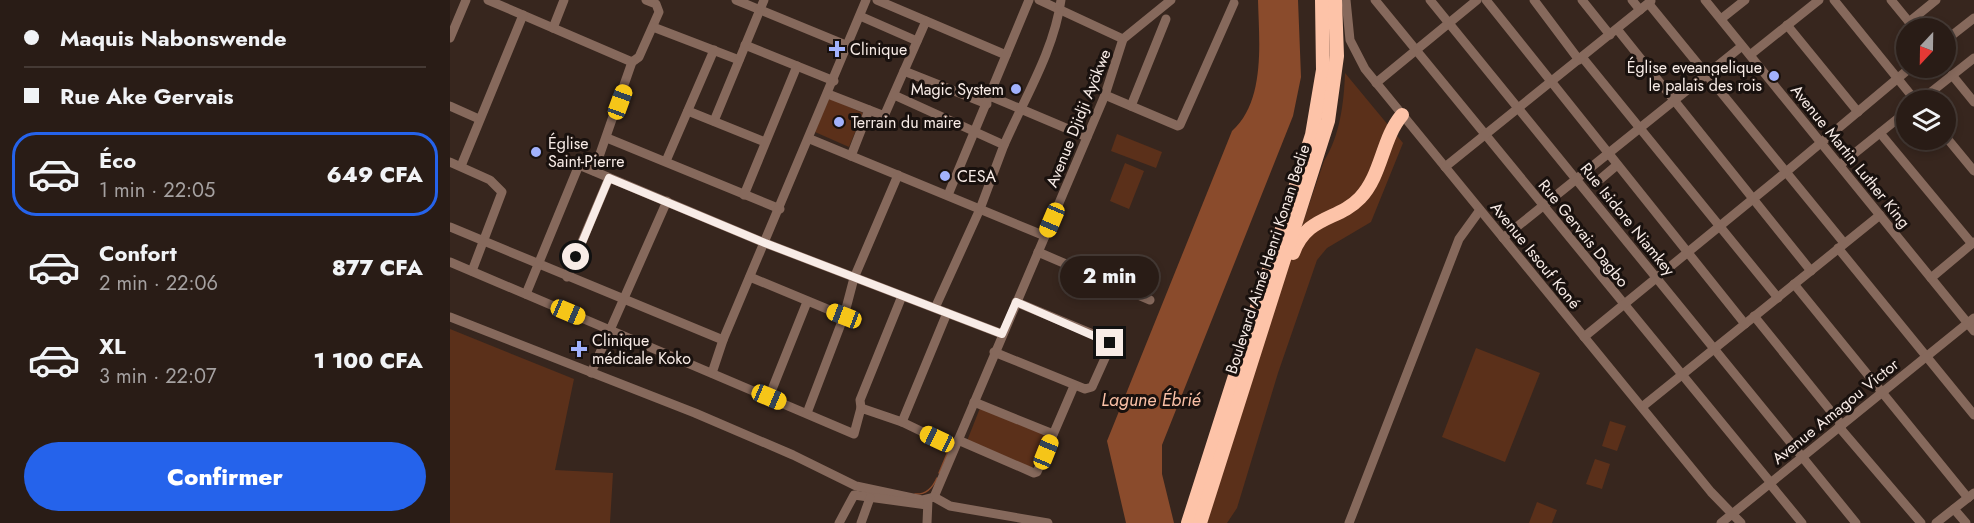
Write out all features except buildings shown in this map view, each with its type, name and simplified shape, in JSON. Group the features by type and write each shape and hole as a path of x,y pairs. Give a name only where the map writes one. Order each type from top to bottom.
{"highway":[{"name":"Boulevard Aimé Henri Konan Bedie","path":"1200,523 1200,501 1312,135 1323,70 1322,0"},
{"name":"Boulevard Aimé Henri Konan Bedie","path":"1188,523 1200,501 1264,320 1328,121 1337,56 1335,0"},
{"path":"1264,320 1301,238 1316,223 1351,206 1363,195 1393,127 1402,115"}],"street":[{"path":"450,38 466,0"},
{"path":"488,0 632,62"},
{"path":"553,28 564,0"},
{"path":"594,171 632,62 639,57 653,27 658,8 646,0"},
{"path":"736,0 848,46"},
{"path":"714,121 764,0"},
{"path":"712,373 723,340 810,139 866,0"},
{"path":"877,0 1006,54"},
{"path":"948,195 1029,0"},
{"name":"Avenue Djidji Ayökwe","path":"930,501 1105,95 1123,39 1069,16 1060,4 1039,0"},
{"path":"1123,39 1158,4 1171,0"},
{"name":"Avenue Issouf Koné","path":"1346,0 1353,51 1376,83 1711,492 1741,523"},
{"name":"Rue Gervais Dagbo","path":"1375,0 1802,523"},
{"name":"Rue Isidore Niamkey","path":"1430,0 1856,523"},
{"path":"1376,83 1477,0"},
{"path":"1486,0 1745,324"},
{"path":"1534,0 1778,298"},
{"path":"1582,0 1675,100 1811,271"},
{"path":"1632,0 1640,10"},
{"name":"Avenue Martin Luther King","path":"1705,0 1931,278 1972,324"},
{"path":"1721,19 1745,0"},
{"path":"1750,55 1819,0"},
{"path":"1834,0 1896,77"},
{"path":"1891,0 1905,18"},
{"path":"1918,18 1936,0"},
{"path":"1445,167 1651,2 1974,415"},
{"path":"1105,95 1178,126 1234,3"},
{"path":"935,308 980,208 1004,145 1035,79 1058,21 1060,4"},
{"path":"460,166 523,15"},
{"path":"860,16 917,41"},
{"path":"1131,106 1166,20"},
{"path":"828,94 885,114 926,21"},
{"path":"1956,32 1970,21 1974,32"},
{"path":"1787,26 1858,112"},
{"path":"653,27 739,60"},
{"path":"746,45 834,81"},
{"path":"1503,238 1742,46"},
{"path":"666,160 714,50"},
{"path":"1956,72 1974,58"},
{"path":"744,195 797,66"},
{"path":"904,71 1020,109 1087,137"},
{"path":"1584,337 1720,227 1897,78 1907,90"},
{"path":"1933,90 1948,78"},
{"path":"1954,78 1974,102"},
{"path":"894,95 1004,145"},
{"path":"450,106 479,119"},
{"path":"851,156 869,110"},
{"path":"688,111 765,142"},
{"path":"1840,165 1896,120"},
{"path":"1880,133 1973,243 1931,278"},
{"path":"607,138 666,160 780,209"},
{"path":"810,139 1045,236"},
{"path":"1956,149 1974,171"},
{"path":"450,162 490,180 502,192 472,271"},
{"path":"526,294 579,165 765,243 1002,334"},
{"path":"1597,182 1617,165"},
{"path":"807,413 844,316 854,278 898,175"},
{"path":"567,277 609,178"},
{"path":"591,373 667,201"},
{"path":"1349,523 1459,239 1480,210"},
{"path":"1642,407 1880,215"},
{"path":"450,227 723,340"},
{"path":"1038,252 1150,300"},
{"path":"450,262 854,434 861,408 860,399 902,296"},
{"path":"750,277 844,316"},
{"path":"1794,284 1971,496 1936,523"},
{"path":"769,397 807,302"},
{"path":"994,352 1074,386 1084,389 1092,387 1110,343 1016,302"},
{"path":"902,422 947,313"},
{"path":"1754,316 1921,523"},
{"path":"450,317 695,413 793,455 856,486 1048,523"},
{"name":"Avenue Amagou Victor","path":"1721,523 1926,356 1972,324"},
{"path":"861,408 1034,473 1039,469 1074,386"},
{"path":"974,402 1053,434"},
{"path":"839,523 852,496 930,501"},
{"path":"861,523 870,498"},
{"path":"927,523 930,501"},
{"path":"1954,509 1966,523"}],"shaded area":[{"path":"1345,73 1403,143 1371,222 1327,248 1317,260 1278,373 1237,508 1227,523 1207,523 1269,321 1324,161 1334,141 1342,107"},
{"name":"Terrain du maire","path":"829,98 863,113 849,147 815,132"},
{"path":"1117,134 1162,152 1156,168 1111,151"},
{"path":"1125,163 1144,171 1129,209 1110,201"},
{"path":"450,329 574,379 555,470 613,473 610,523 450,523"},
{"path":"1476,348 1540,373 1505,462 1442,437"},
{"path":"980,408 1046,435 1032,468 967,441"},
{"path":"1610,421 1626,426 1617,451 1602,446"},
{"path":"1595,459 1610,464 1602,489 1586,484"},
{"path":"1537,502 1557,510 1552,523 1529,523"}],"water":[{"name":"Lagune Ébrié","path":"1258,0 1298,0 1301,77 1293,116 1162,445 1162,474 1174,523 1126,523 1107,441 1232,131 1251,104 1258,70"}],"waterway":[{"path":"939,473 949,449"},
{"path":"915,494 929,490 937,478"}],"place":[{"name":"Clinique","path":"837,49"},
{"name":"Église eveangelique le palais des rois","path":"1774,76"},
{"name":"Magic System","path":"1016,89"},
{"name":"Terrain du maire","path":"839,122"},
{"name":"Église Saint-Pierre","path":"536,152"},
{"name":"CESA","path":"945,176"},
{"name":"Clinique médicale Koko","path":"579,349"}],"route":[{"path":"576,257 609,178 765,243 1002,334 1016,302 1110,343"}]}
